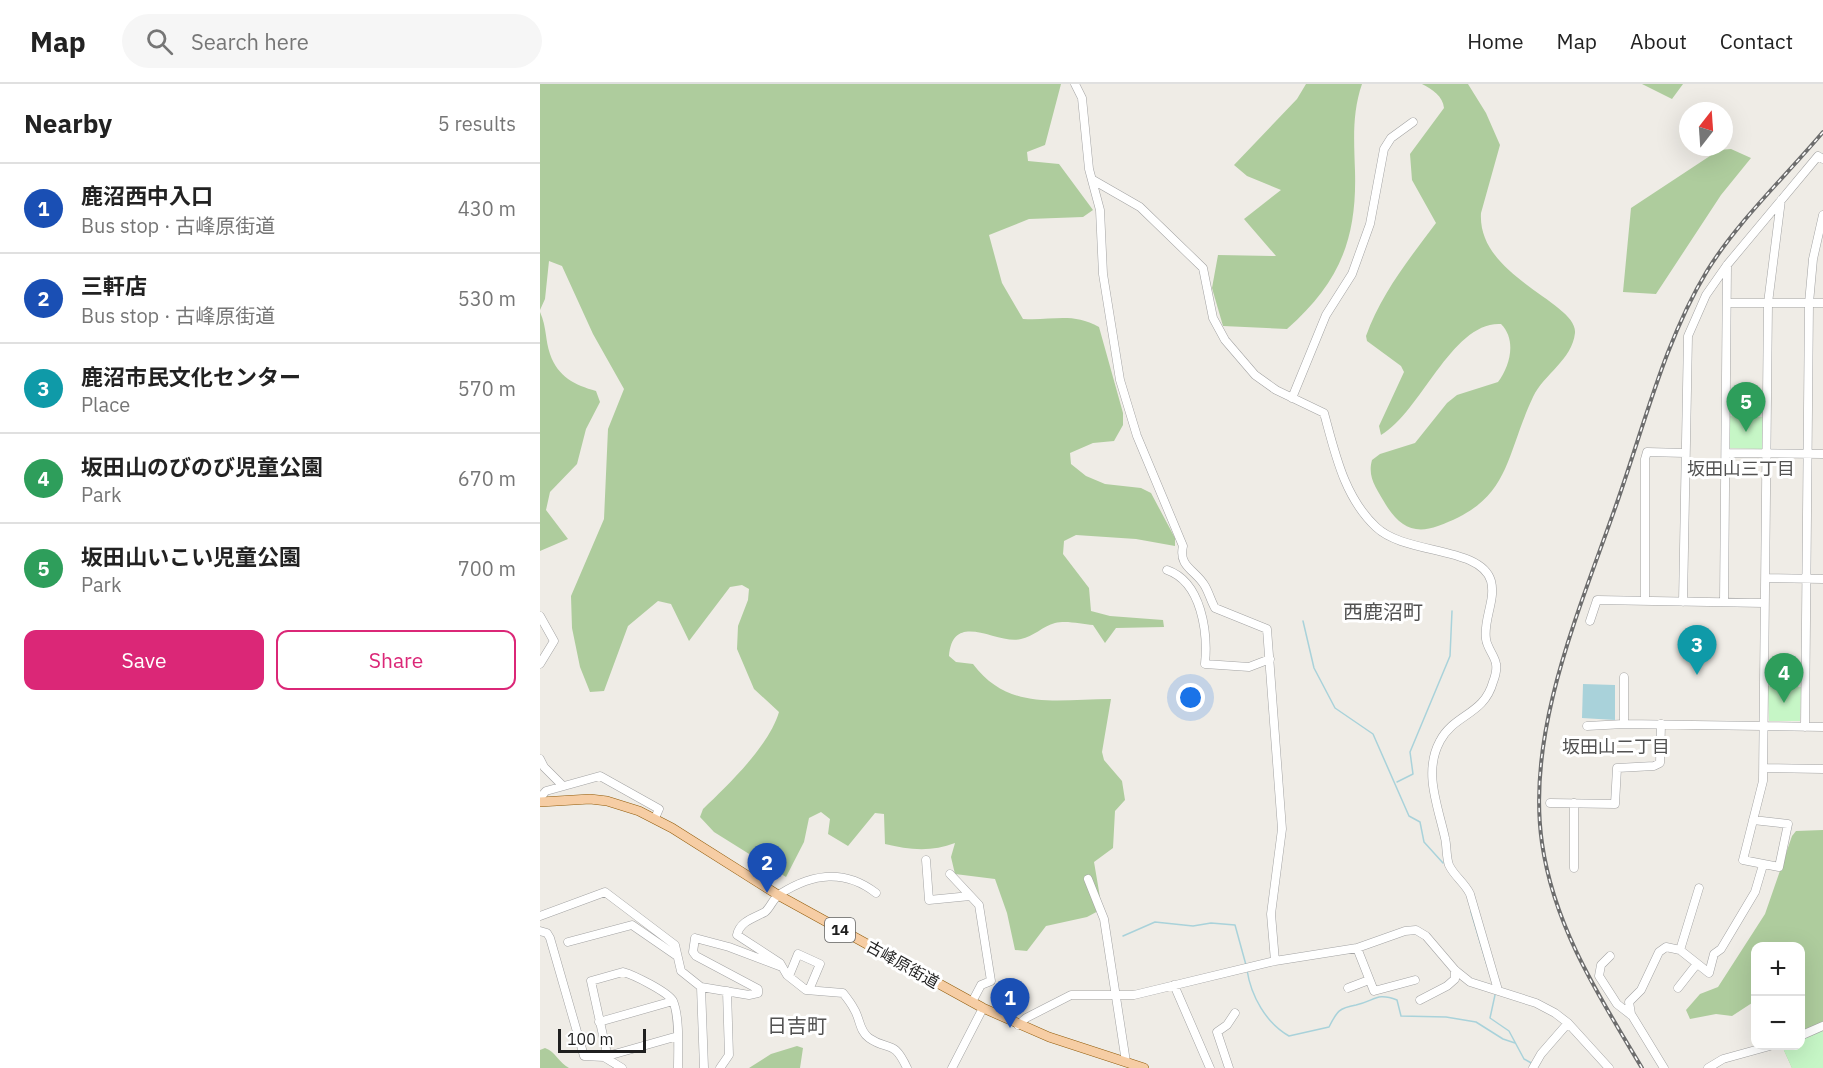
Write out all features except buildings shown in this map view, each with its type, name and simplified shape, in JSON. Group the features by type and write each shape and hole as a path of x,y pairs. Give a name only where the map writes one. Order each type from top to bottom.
{"main road":[{"name":"古峰原街道","path":"540,800 573,798 607,801 655,818 778,895 983,1008 1018,1025 1144,1068"}],"street":[{"path":"1075,84 1082,98 1086,147 1102,230 1103,274 1120,380 1137,436 1183,546 1181,556 1185,565 1204,585 1215,608 1267,629 1282,829 1271,914 1275,961"},
{"path":"1292,398 1326,315 1352,274 1372,214 1384,149 1391,138 1413,122"},
{"path":"1683,602 1688,336 1706,295 1726,265 1818,156 1823,159"},
{"path":"1093,180 1140,207 1203,268 1208,305 1225,340 1256,375 1292,398 1324,413 1343,476 1359,507 1376,527 1392,539 1405,544 1463,556 1479,567 1491,580 1486,639 1496,664 1492,689 1478,710 1445,733 1438,743 1432,765 1433,785 1449,864 1470,894 1498,990"},
{"path":"1753,820 1788,824 1779,867 1743,860 1753,820 1763,782 1764,768 1768,303 1781,200"},
{"path":"1805,727 1809,303 1813,259 1823,215"},
{"path":"1724,602 1728,303 1726,265"},
{"path":"1728,303 1823,303"},
{"path":"1645,601 1645,459 1647,452 1685,453"},
{"path":"1726,453 1823,454"},
{"path":"1167,570 1181,577 1190,589 1202,617 1207,638 1205,664 1249,667 1270,659"},
{"path":"1766,578 1823,579"},
{"path":"1590,621 1597,600 1764,603"},
{"path":"540,616 554,641 540,664"},
{"path":"1624,677 1624,724"},
{"path":"1587,726 1661,724 1823,727"},
{"path":"1550,803 1615,804 1617,768 1654,766 1660,763 1661,724"},
{"path":"540,759 543,767 563,786"},
{"path":"1764,768 1823,769"},
{"path":"540,800 546,791 600,776 658,809 655,818"},
{"path":"1574,803 1574,868"},
{"path":"926,860 929,900 970,896"},
{"path":"1632,1016 1629,1002 1645,982 1659,952 1666,947 1680,950 1708,973 1714,954 1721,950 1755,892 1763,865"},
{"path":"950,874 979,905 991,981 981,985 972,1002"},
{"path":"876,893 864,884 836,875 778,895 765,911 744,922 737,935 782,967 789,976 809,990 843,993 855,1010 862,1030 869,1038 892,1046 899,1052 908,1068"},
{"path":"1088,879 1104,919 1126,1062"},
{"path":"1680,950 1699,888"},
{"path":"540,916 605,892 675,945 681,971 701,987 749,995 758,993 758,989 696,956 693,952 696,938 782,967"},
{"path":"568,942 632,925 677,956"},
{"path":"540,930 547,933 550,938 585,1056 604,1057 678,1036"},
{"path":"1018,1025 1026,1018 1071,995 1117,997 1275,961 1357,948 1405,931 1416,930 1426,936 1455,970 1470,982 1536,1003 1568,1023 1609,1068"},
{"path":"1357,948 1374,991 1415,980"},
{"path":"789,976 798,954 820,964 809,990"},
{"path":"1610,956 1601,965 1599,976 1617,1004 1632,1016 1665,1068"},
{"path":"1678,988 1696,964"},
{"path":"1420,1000 1455,980 1455,970"},
{"path":"604,1057 606,1049 591,981 623,972 667,995 673,1001 678,1036 678,1068"},
{"path":"1348,988 1369,980"},
{"path":"1174,985 1210,1068"},
{"path":"701,987 704,1068"},
{"path":"720,1068 729,1055 727,991"},
{"path":"599,1022 673,1001"},
{"path":"952,1068 983,1008"},
{"path":"1229,1068 1217,1032 1227,1025 1235,1013"},
{"path":"1533,1068 1568,1023"},
{"path":"1805,1034 1823,1026"},
{"path":"1708,1068 1723,1059 1756,1050"},
{"path":"604,1057 622,1068"}],"green space":[{"path":"540,84 1061,84 1045,145 1027,152 1028,161 1059,164 1093,210 1083,217 1029,219 989,235 1002,283 1023,319 1071,318 1099,327 1123,413 1123,425 1114,441 1093,443 1070,453 1071,464 1086,476 1105,484 1141,488 1151,493 1175,538 1175,546 1136,539 1076,535 1064,541 1063,554 1089,588 1091,611 1110,616 1163,620 1164,627 1116,628 1105,643 1093,625 1069,622 1051,624 1030,636 1011,640 978,632 967,632 959,634 952,642 949,656 956,662 973,664 987,679 1002,690 1019,696 1054,701 1111,699 1102,752 1104,760 1122,781 1125,800 1115,811 1113,848 1094,862 1102,909 1087,917 1046,926 1027,951 1015,950 1007,913 995,879 955,874 951,857 955,843 938,848 920,849 885,844 884,814 875,813 848,846 828,834 830,819 821,812 809,818 804,842 786,877 714,832 700,817 703,809 757,751 774,725 779,712 754,689 737,649 738,626 748,600 749,589 742,585 730,587 689,641 671,604 658,601 628,626 604,691 590,692 580,667 572,628 571,596 604,519 608,429 624,389 593,334 562,266 549,261 545,299 540,310"},
{"path":"1306,84 1362,84 1355,116 1355,196 1348,239 1332,277 1320,295 1287,329 1223,326 1212,288 1218,255 1276,256 1244,219 1281,190 1247,176 1234,165 1297,99"},
{"path":"1422,84 1468,84 1486,113 1500,145 1481,213 1484,235 1494,254 1510,271 1561,310 1572,322 1575,333 1569,351 1533,397 1502,475 1492,490 1480,504 1462,516 1429,529 1414,529 1396,518 1379,494 1371,472 1372,460 1380,454 1415,443 1447,403 1457,395 1498,382 1506,368 1510,353 1509,338 1501,324 1483,327 1467,337 1452,352 1396,424 1381,435 1379,426 1404,372 1401,366 1367,341 1366,336 1388,291 1436,223 1412,180 1410,154 1444,108 1439,96"},
{"path":"1642,84 1683,84 1672,99"},
{"path":"1733,150 1751,158 1721,195 1656,294 1623,292 1631,208 1710,156 1733,156"},
{"path":"540,312 553,362 568,379 596,391 600,402 586,429 577,464 550,492 546,510 568,539 540,551"},
{"path":"1729,416 1764,417 1762,449 1728,448"},
{"path":"1768,686 1801,687 1800,721 1769,721"},
{"path":"1823,830 1823,1068 1792,1068 1784,1050 1805,1050 1805,942 1751,942 1751,1004 1732,1016 1716,1014 1690,1019 1686,1010 1700,994 1718,987 1765,914 1792,836 1796,831"},
{"path":"1823,1028 1823,1068 1792,1068 1784,1050 1805,1050 1805,1036"},
{"path":"797,1046 803,1048 800,1068 749,1068 771,1054"},
{"path":"545,1048 569,1068 540,1068 540,1050"}],"water":[{"path":"1583,684 1615,685 1615,720 1582,718"}],"waterway":[{"path":"1397,782 1413,774 1410,752 1450,656 1452,611"},
{"path":"1303,621 1314,668 1335,708 1373,734 1409,816 1420,822 1424,842 1443,863"},
{"path":"1471,912 1487,965"},
{"path":"1123,936 1155,922 1193,926 1211,923 1235,925 1246,965"},
{"path":"1247,970 1252,989 1261,1008 1273,1024 1289,1036 1329,1027 1342,1009 1384,997 1397,1000 1401,1016 1446,1017 1476,1022 1503,1039 1515,1043"},
{"path":"1495,995 1490,1018 1509,1031 1524,1059 1533,1064"}],"railway":[{"path":"1642,1068 1580,960 1548,874 1542,843 1539,799 1542,754 1550,708 1576,618 1680,322 1719,253 1747,217 1823,132"}],"place":[{"name":"坂田山いこい児童公園","path":"1746,432"},
{"name":"鹿沼市民文化センター","path":"1697,675"},
{"name":"坂田山のびのび児童公園","path":"1784,703"},
{"name":"三軒店","path":"767,893"},
{"name":"鹿沼西中入口","path":"1010,1028"}],"district":[{"name":"坂田山三丁目","path":"1741,469"},
{"name":"西鹿沼町","path":"1383,612"},
{"name":"坂田山二丁目","path":"1616,747"},
{"name":"日吉町","path":"797,1026"}]}
